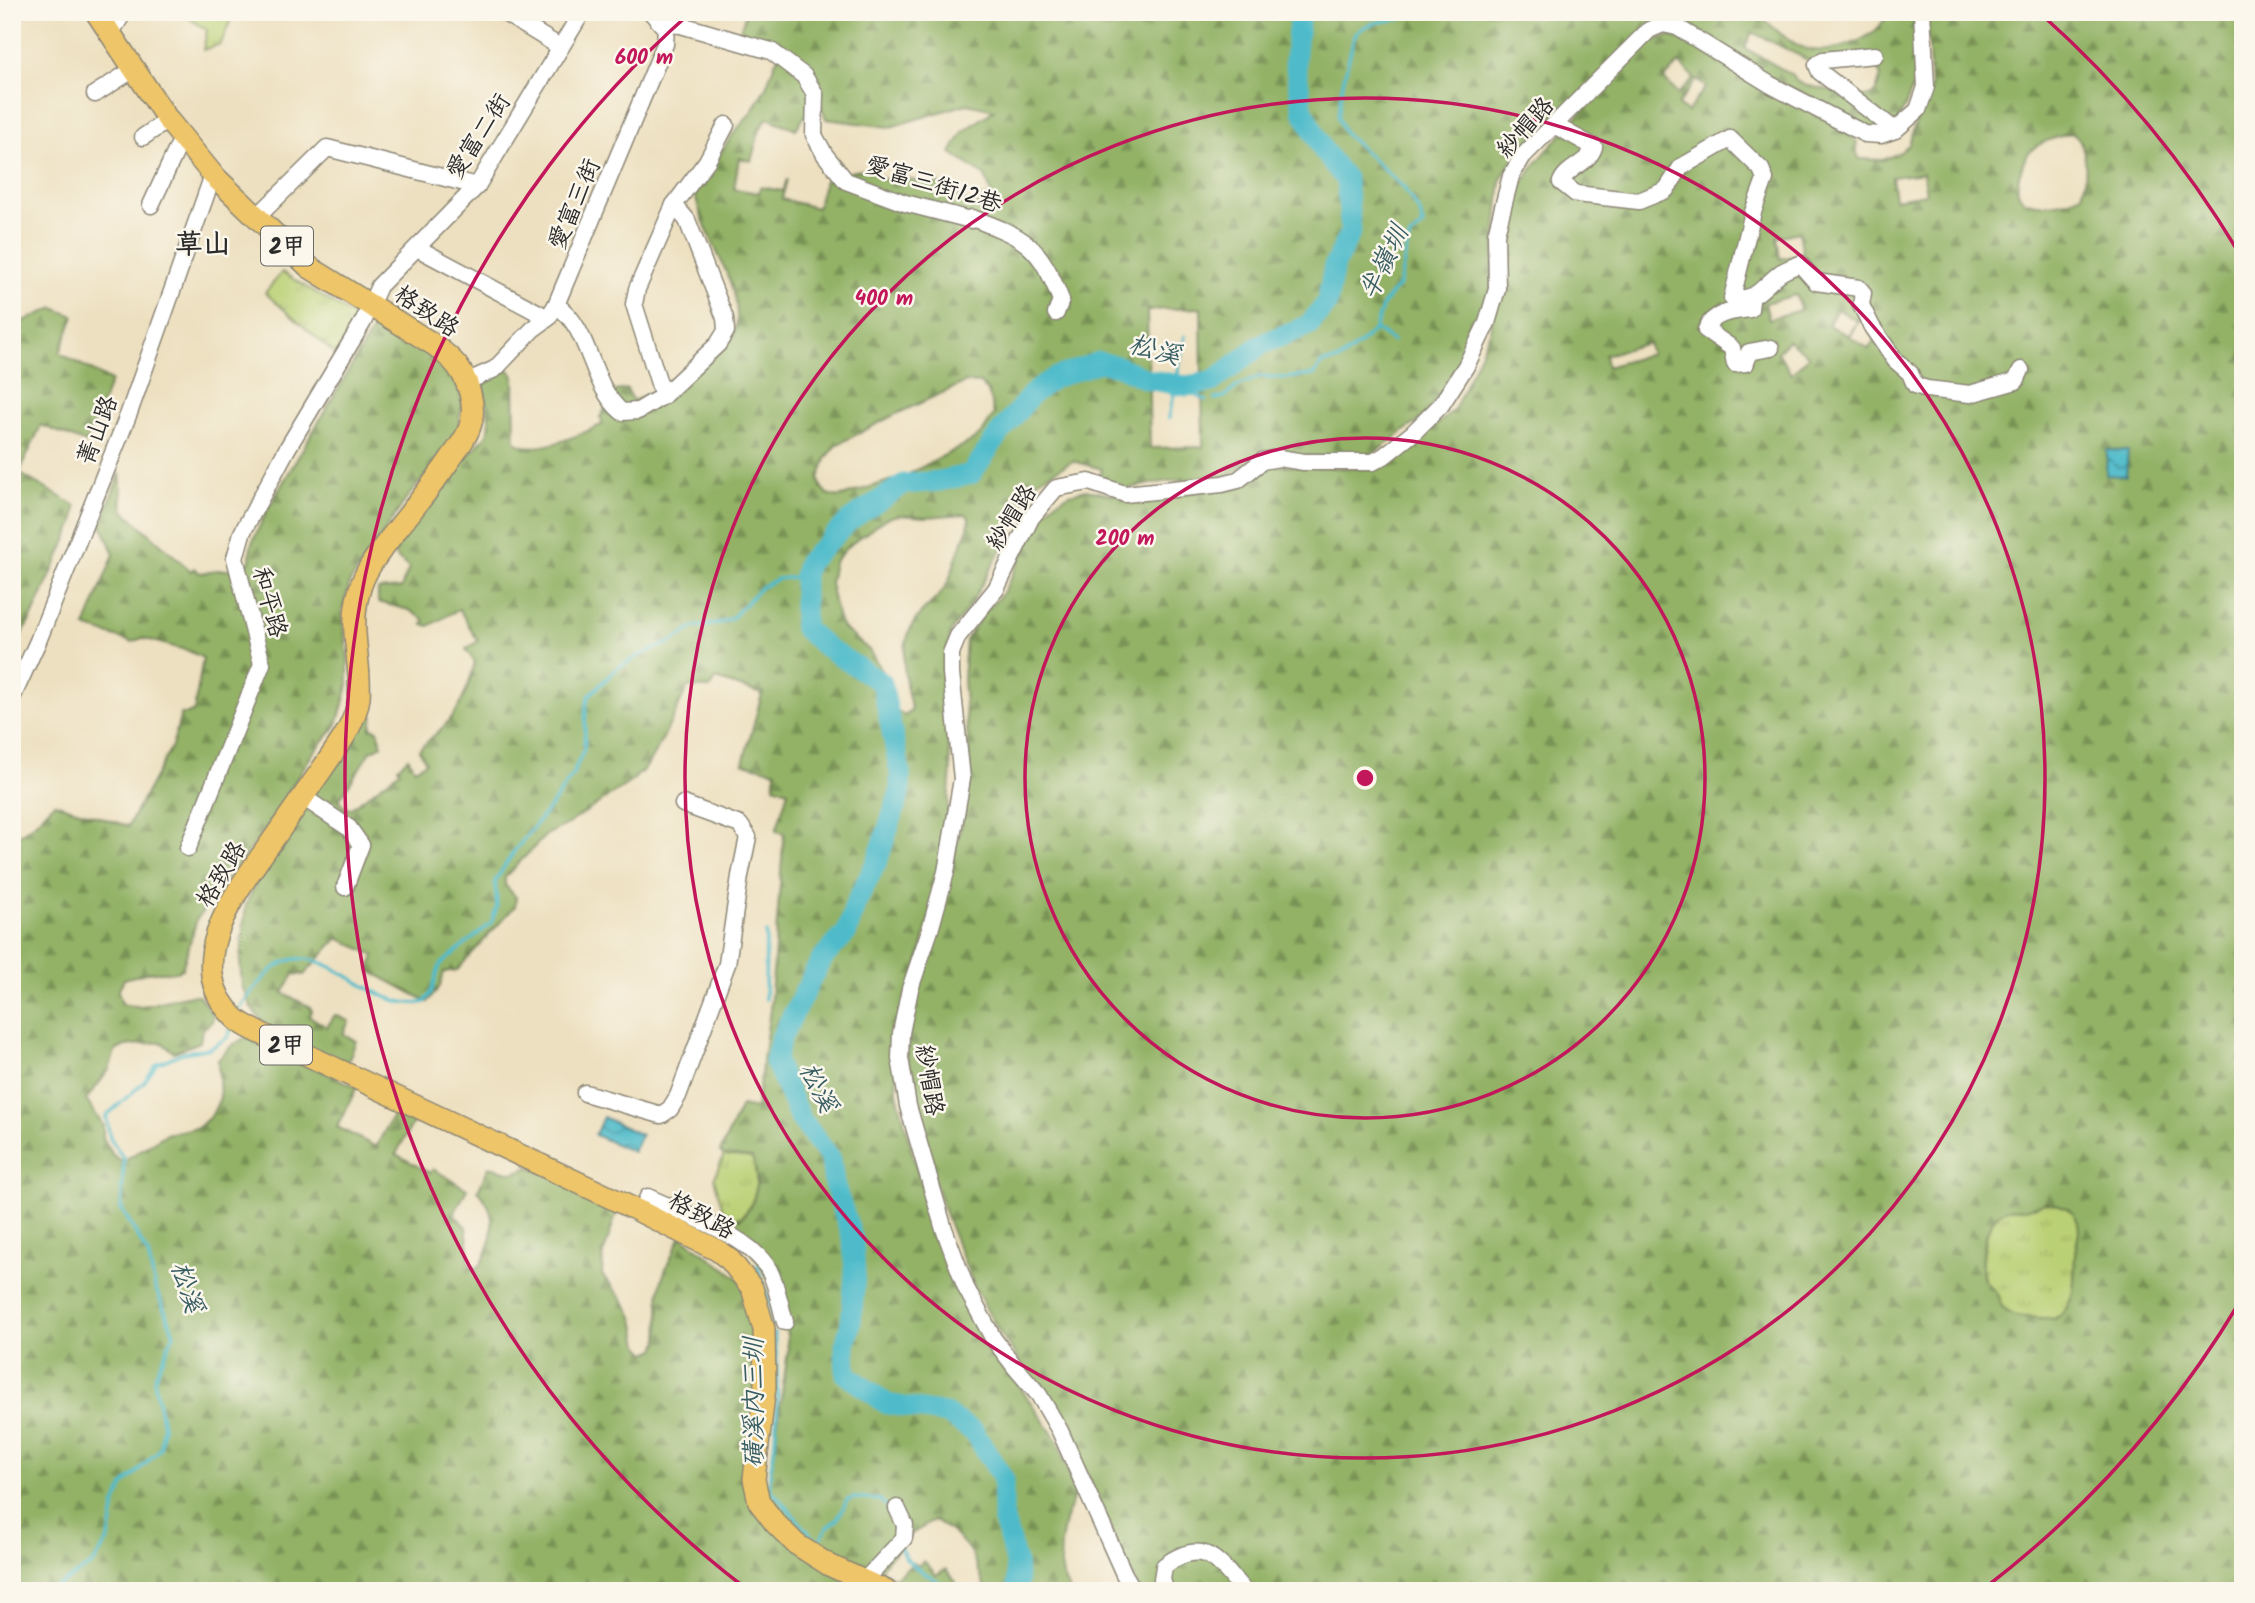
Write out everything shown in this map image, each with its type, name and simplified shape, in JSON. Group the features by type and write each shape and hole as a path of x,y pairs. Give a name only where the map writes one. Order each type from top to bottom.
{"main road":[{"name":"格致路","path":"96,12 168,120 213,175 309,267 436,346 452,359 466,382 473,413 470,428 440,474 375,557 359,591 354,634 359,677 359,698 355,715 344,737 239,888 214,942 211,964 214,984 224,1005 236,1020 258,1032 641,1212 681,1223 730,1260 752,1288 764,1329 765,1387 754,1479 759,1502 796,1545 829,1565 886,1591"}],"street":[{"path":"110,34 124,12"},
{"path":"503,12 560,47"},
{"name":"愛富二街","path":"370,304 379,286 477,187 582,12"},
{"path":"651,12 663,24"},
{"path":"1875,55 1823,60 1817,65 1820,72 1895,130 1918,110 1926,88 1922,12"},
{"name":"愛富三街","path":"466,382 495,369 552,312 665,44 666,29 663,24"},
{"name":"愛富三街12巷","path":"663,24 681,25 771,51 804,76 815,94 814,135 825,155 846,181 905,203 971,220 972,218 1023,239 1040,256 1053,279 1061,300 1056,313"},
{"name":"紗帽路","path":"1134,1591 1060,1431 1039,1395 993,1338 965,1288 943,1226 908,1106 900,1058 901,1033 910,989 946,872 962,779 951,673 951,653 958,636 996,589 1031,518 1056,488 1089,482 1125,494 1222,484 1238,480 1262,461 1279,458 1304,462 1373,462 1413,433 1441,405 1466,366 1487,323 1497,289 1496,234 1511,176 1523,156 1649,30 1663,24 1692,34 1742,68 1865,134 1881,135 1895,130"},
{"path":"95,94 134,69"},
{"path":"143,137 168,120"},
{"path":"663,396 634,304 637,289 674,205 707,162 726,125"},
{"path":"1554,125 1594,147 1592,155 1564,176 1561,183 1576,194 1639,201 1666,190 1681,167 1730,139 1761,169 1765,179 1732,298 1752,298 1783,271 1800,264 1816,282 1859,288 1863,293 1861,305 1872,327 1895,360 1910,373 1915,385 1970,394 2016,381 2021,370"},
{"path":"151,205 182,138"},
{"path":"257,217 327,148 477,187"},
{"name":"菁山路","path":"12,698 38,641 129,413 213,175"},
{"path":"417,248 552,312 566,312 575,324 610,402 622,412 638,411 663,396 718,344 726,331 725,318 687,220 674,205"},
{"path":"1752,298 1751,309 1715,316 1706,330 1732,348 1735,364 1746,363 1749,352 1771,348"},
{"name":"和平路","path":"188,848 262,664 235,558 242,533 286,449 363,323 370,304"},
{"path":"303,797 349,828 361,845 345,887"},
{"path":"585,1093 662,1115 670,1110 678,1096 727,964 748,837 740,825 683,804"},
{"path":"681,1223 730,1234 754,1251 769,1270 785,1322"},
{"path":"863,1581 904,1538 905,1525 897,1508"},
{"path":"1166,1591 1162,1580 1164,1566 1174,1558 1198,1552 1216,1558 1244,1591"}],"green space":[{"path":"179,12 234,12 221,44 203,50 207,30"},
{"path":"746,12 1756,12 1797,45 1822,50 1852,44 1869,35 1880,26 1889,12 1915,12 1917,66 1909,98 1898,122 1867,134 1847,114 1774,80 1717,47 1688,22 1664,18 1519,150 1501,179 1491,287 1478,335 1427,412 1417,422 1374,453 1324,457 1264,451 1226,477 1168,481 1124,489 1099,480 1102,469 1073,461 1030,485 1020,516 971,604 951,631 942,679 951,770 947,817 931,910 896,1058 897,1093 939,1243 973,1319 1058,1442 1075,1494 1061,1542 1062,1569 1070,1591 986,1591 963,1542 935,1520 910,1535 880,1569 895,1578 914,1563 918,1566 924,1561 936,1575 946,1569 956,1582 955,1586 961,1591 900,1591 815,1551 766,1503 788,1351 785,1307 743,1235 736,1227 720,1219 723,1210 740,1219 751,1206 756,1190 752,1158 724,1155 720,1152 741,1106 756,1109 770,1010 784,833 776,831 788,791 774,786 776,771 743,763 762,694 716,679 711,688 688,687 647,766 633,780 568,824 546,835 505,877 505,885 516,897 515,906 457,970 444,972 440,986 428,1002 370,971 374,955 338,938 304,975 294,974 283,993 310,1007 312,1011 309,1016 327,1027 335,1015 349,1021 343,1034 356,1041 348,1062 280,1034 264,1023 252,1009 242,986 240,960 246,904 264,866 364,717 373,716 371,728 378,730 382,745 370,752 339,800 344,807 350,809 400,771 398,767 408,758 415,769 426,762 419,750 444,727 464,695 475,663 466,649 478,641 459,609 429,626 423,624 425,620 409,610 378,602 378,590 401,588 409,568 394,555 405,532 452,472 486,436 490,425 485,383 506,367 514,376 515,441 523,446 534,447 571,438 603,424 600,417 616,391 627,389 633,401 692,371 720,351 730,339 737,321 734,293 695,194 732,135 750,114 784,47 739,34","holes":["1752,32 1814,63 1877,68 1881,75 1878,87 1864,97 1804,85 1796,81 1794,76 1745,48","967,104 994,110 963,132 951,153 985,176 991,193 987,198 983,197 975,207 935,181 920,182 902,177 891,182 877,176 870,168 850,172 835,181 825,180 817,208 782,199 787,179 783,191 760,187 759,193 734,189 739,158 751,161 760,129 767,118 796,129 804,117 821,106 826,119 890,127","1201,308 1203,447 1150,448 1147,310","966,382 980,383 988,391 994,414 982,433 972,441 905,476 839,497 827,494 821,487 819,478 827,457 838,444","966,514 969,517 967,531 947,585 917,618 908,636 904,670 911,711 905,716 894,708 888,682 870,651 843,628 838,619 830,583 834,562 847,547 887,518 899,515 926,517"]},
{"path":"1927,12 2243,12 2243,1591 1139,1591 1057,1412 999,1332 975,1288 928,1163 907,1055 911,1005 928,961 965,809 970,766 963,679 966,640 982,615 1003,593 1043,513 1070,494 1086,490 1125,497 1237,488 1255,479 1268,465 1378,469 1454,410 1490,332 1502,237 1516,193 1536,163 1633,54 1655,40 1669,36 1689,41 1838,125 1857,142 1860,159 1883,160 1909,145 1931,88","holes":["1679,63 1694,78 1678,94 1664,79","1696,80 1706,87 1687,112 1678,105","2071,133 2081,144 2085,161 2082,195 2050,204 2025,201 2018,193 2017,187 2024,161 2035,147","1923,173 1926,194 1895,199 1892,177","1799,232 1803,254 1780,259 1777,237","1796,295 1800,310 1769,319 1765,303","1837,309 1857,321 1849,336 1828,325","1861,317 1875,338 1869,349 1849,336","1788,340 1809,356 1791,374 1778,352","1648,343 1651,354 1607,367 1605,355","2045,1203 2057,1204 2068,1209 2078,1223 2073,1292 2067,1308 2054,1319 2022,1317 2006,1312 1983,1276 1985,1240 1992,1223 2003,1211"]},
{"path":"282,272 358,319 335,354 265,293"},
{"path":"54,308 74,316 60,353 111,381 86,443 41,425 19,473 76,506 74,523 32,617 12,651 12,326"},
{"path":"383,322 443,360 458,384 462,404 458,431 439,460 409,495 350,582 342,612 348,657 348,686 337,725 313,753 263,832 197,919 182,969 177,972 149,972 124,979 118,991 122,1004 132,1006 199,995 214,1016 212,1021 202,1030 200,1042 174,1052 161,1042 125,1046 115,1051 109,1070 86,1100 103,1125 103,1138 112,1154 119,1160 128,1158 166,1134 199,1127 212,1115 220,1098 218,1060 230,1047 246,1037 357,1087 337,1127 376,1147 397,1108 416,1117 396,1154 430,1173 433,1169 467,1189 454,1214 466,1227 468,1262 473,1268 479,1267 483,1261 492,1232 490,1210 478,1190 489,1167 513,1173 530,1167 618,1208 603,1255 602,1275 630,1311 639,1341 647,1353 656,1349 658,1343 661,1281 681,1236 741,1280 757,1325 752,1498 865,1591 12,1591 12,840 35,823 54,803 128,826 172,746 181,714 194,711 203,658 189,651 142,638 132,642 85,627 114,554 101,524 120,473 123,510 191,571 194,568 200,573 235,569 246,564 250,561 251,545 267,510 373,329"},
{"path":"724,1155 752,1157 755,1165 754,1198 739,1219 723,1210 714,1178"},
{"path":"2045,1203 2068,1209 2078,1223 2073,1292 2067,1308 2054,1319 2015,1316 2005,1310 1983,1276 1988,1230 1994,1217 2004,1210"}],"water":[{"path":"2107,450 2128,451 2126,476 2106,475"},
{"path":"603,1117 641,1135 633,1152 595,1135"}],"waterway":[{"name":"松溪","path":"1018,1591 1016,1562 1003,1518 1003,1478 974,1432 946,1414 887,1404 846,1374 845,1346 851,1322 855,1275 853,1240 834,1184 831,1159 800,1118 775,1061 781,1038 821,960 847,932 855,905 878,859 900,792 900,771 882,683 826,647 804,628 804,576 807,563 850,520 904,484 940,481 971,474 1032,394 1054,378 1099,362 1118,366 1146,379 1186,386 1212,382 1262,344 1309,325 1327,303 1334,266 1351,231 1346,180 1323,150 1303,111 1295,61 1300,12"},
{"name":"半嶺圳","path":"1215,399 1224,397 1238,386 1261,376 1284,378 1314,375 1322,363 1339,360 1375,329 1383,304 1399,285 1410,237 1422,227 1420,213 1404,188 1344,132 1338,117 1354,37 1368,25 1400,19 1406,12"},
{"name":"半嶺圳","path":"1456,12 1470,12"},
{"path":"1375,329 1393,341"},
{"path":"1169,418 1185,336"},
{"name":"半嶺圳","path":"1186,386 1206,400"},
{"name":"松溪","path":"240,1009 263,979 282,963 302,959 322,963 382,995 403,1002 425,1002 431,993 440,965 491,923 497,907 495,881 515,850 572,776 584,749 589,696 616,669 640,655 671,642 694,627 718,624 732,618 760,588 777,579 804,576"},
{"path":"765,999 766,933"},
{"name":"松溪","path":"49,1591 93,1564 109,1538 115,1504 124,1485 160,1449 163,1426 154,1379 174,1334 155,1287 148,1254 121,1208 124,1159 110,1138 106,1116 144,1082 157,1064 182,1053 211,1048 228,1037 231,1029"},
{"name":"磺溪內三圳","path":"757,1266 771,1307 773,1326"},
{"name":"磺溪內三圳","path":"774,1333 777,1401 771,1490 816,1541 820,1540 827,1527 837,1520 847,1500 854,1498 880,1500 888,1508 898,1536"},
{"name":"磺溪內三圳","path":"900,1547 916,1568 936,1579 949,1591"}],"district":[{"name":"草山","path":"203,243"}]}
